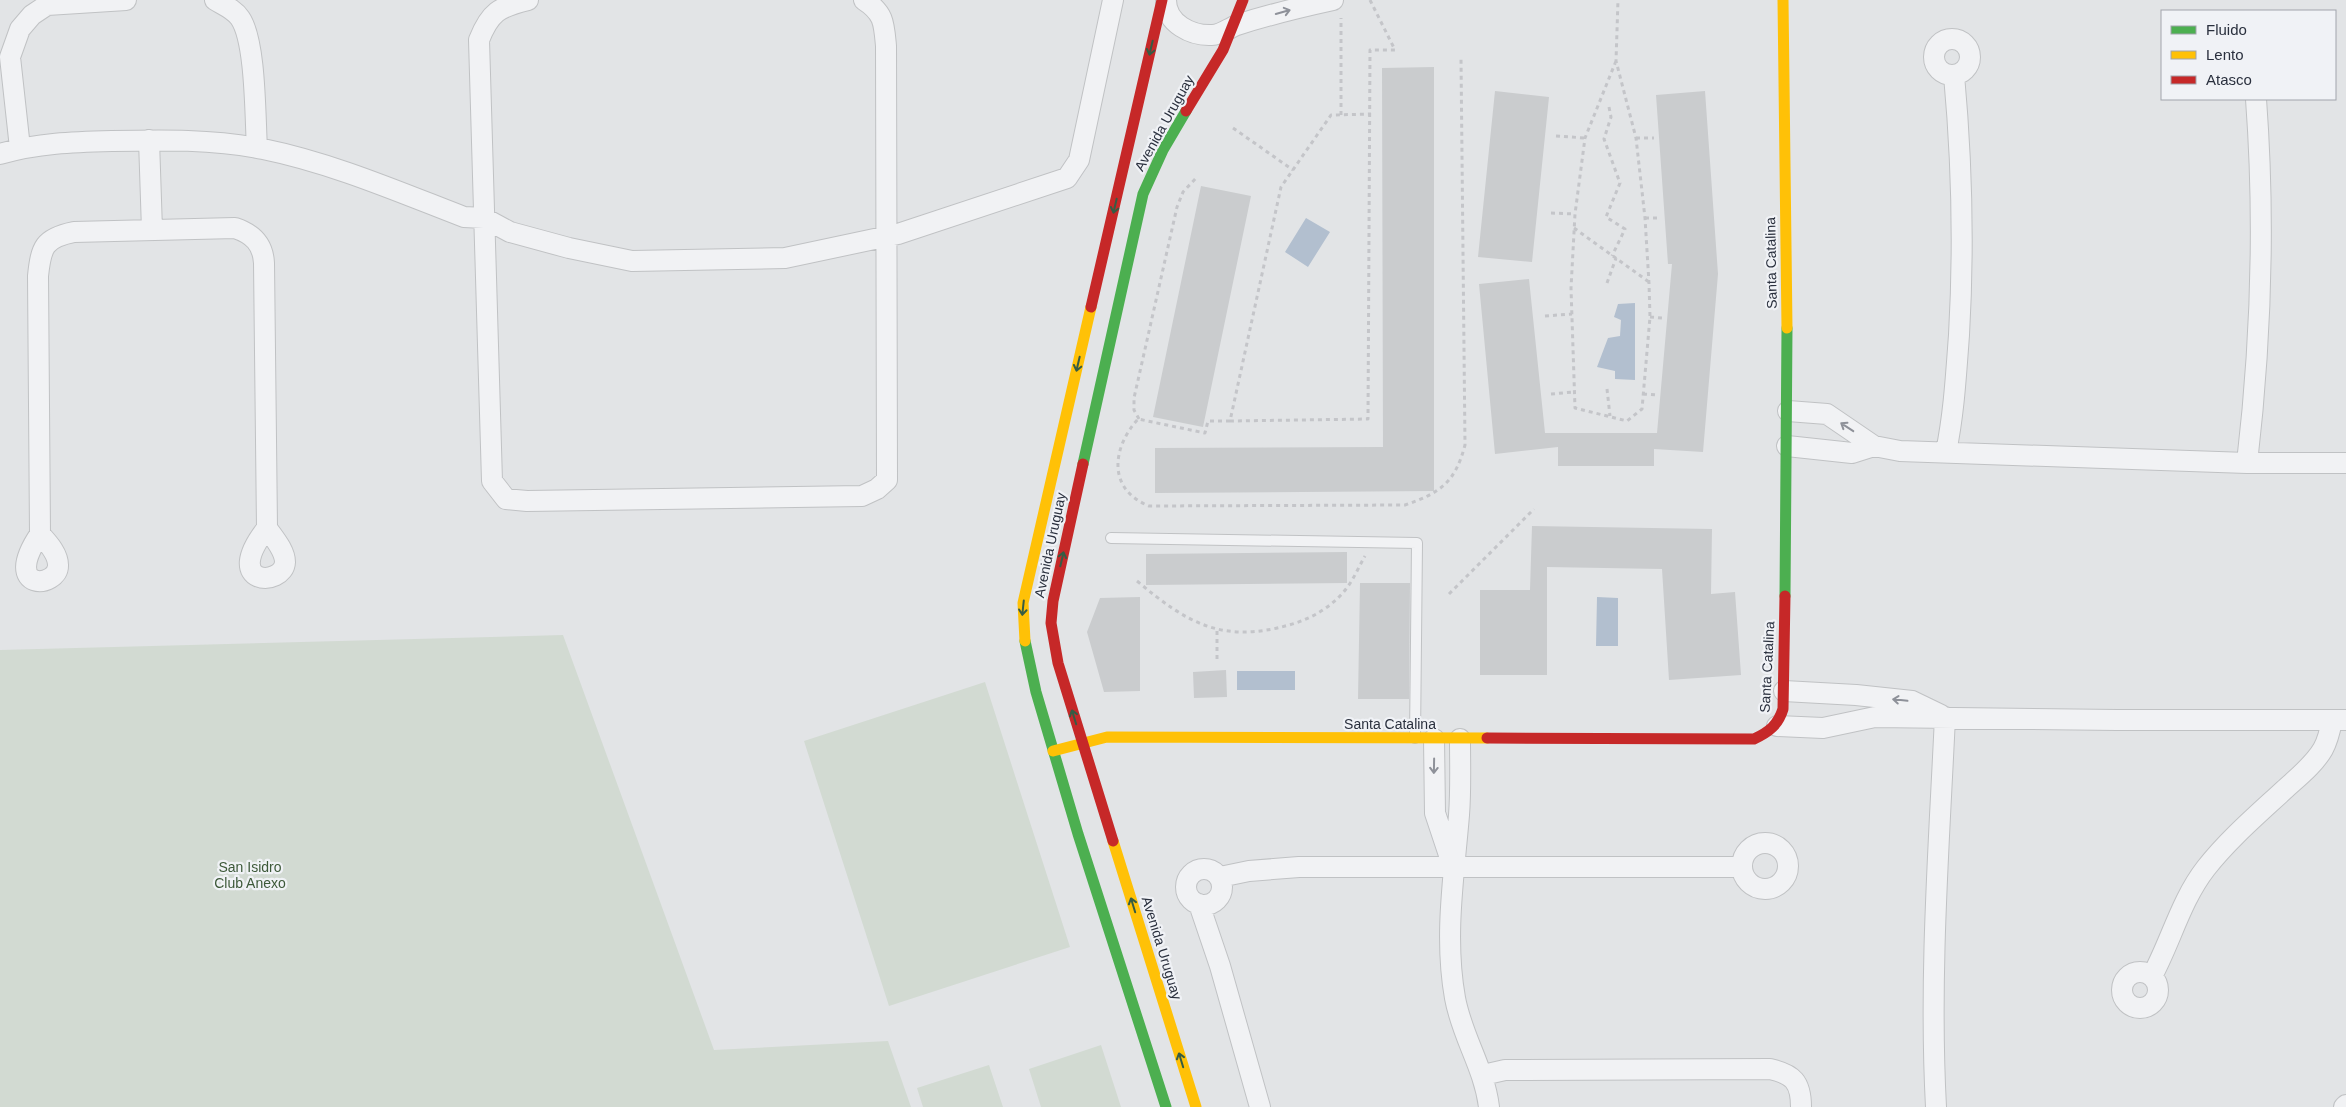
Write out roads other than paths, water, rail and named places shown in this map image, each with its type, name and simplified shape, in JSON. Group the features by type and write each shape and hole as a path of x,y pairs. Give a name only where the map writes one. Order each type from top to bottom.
{"main road":[{"name":"Avenida Uruguay","path":"1164,0 1023,603 1024,638 1054,751 1166,1107"},
{"name":"Avenida Uruguay","path":"1196,1107 1082,743 1053,643 1051,623 1053,601 1143,194 1163,149 1224,51 1236,26 1243,0"},
{"name":"Santa Catalina","path":"1054,751 1107,737 1754,739 1769,733 1777,726 1782,714 1784,691 1788,411 1784,0"}],"street":[{"path":"20,148 10,57 20,29 32,16 47,5 126,0"},
{"path":"214,0 230,9 240,18 249,42 257,148"},
{"path":"528,0 504,6 487,19 479,40 492,481 506,499 527,501 862,496 877,489 887,480 886,46 884,20 874,7 864,0"},
{"path":"0,154 51,142 149,140 222,143 257,148 296,157 464,217 484,218 510,232 568,248 632,261 784,258 887,236 974,207 1049,186 1068,178 1079,160 1113,0"},
{"path":"1164,0 1176,24 1194,34 1215,35 1236,26 1337,8"},
{"path":"1946,452 1953,416 1956,380 1962,227 1960,153 1954,75"},
{"path":"2247,463 2255,398 2260,262 2256,100"},
{"path":"149,140 152,230"},
{"path":"40,534 38,276 41,252 48,242 58,235 74,232 235,228 248,232 257,240 263,252 267,528"},
{"path":"1788,411 1826,414 1874,446 1900,451 2247,463 2346,463"},
{"path":"1787,446 1852,453 1874,446"},
{"path":"1784,691 1856,695 1912,701 1945,717"},
{"path":"1777,726 1823,728 1875,717 2339,720 2322,751 2312,763 2247,825 2205,869 2179,915 2167,948 2152,976"},
{"path":"1936,1107 1933,1057 1938,864 1945,717"},
{"path":"1425,739 1435,813 1453,868"},
{"path":"1460,739 1459,814 1449,922 1455,999 1461,1023 1483,1075 1489,1107"},
{"path":"1220,877 1248,871 1300,867 1742,867"},
{"path":"1205,868 1216,872 1220,877 1222,889 1217,900 1205,905 1199,904 1190,898 1187,893 1187,881 1194,872 1205,868"},
{"path":"1199,904 1220,966 1260,1107"},
{"path":"1483,1075 1505,1070 1770,1069 1785,1072 1793,1078 1798,1086 1801,1107"}],"lane":[{"path":"1111,538 1417,543 1425,739"}],"water":[{"path":"1306,218 1330,232 1308,267 1285,252"},
{"path":"1635,303 1635,380 1615,379 1615,371 1597,367 1608,338 1620,336 1621,320 1614,317 1618,304"},
{"path":"1597,597 1618,598 1618,646 1596,646"},
{"path":"1237,671 1295,671 1295,690 1237,690"}],"park label":[{"name":"San Isidro Club Anexo","path":"250,876"}]}
